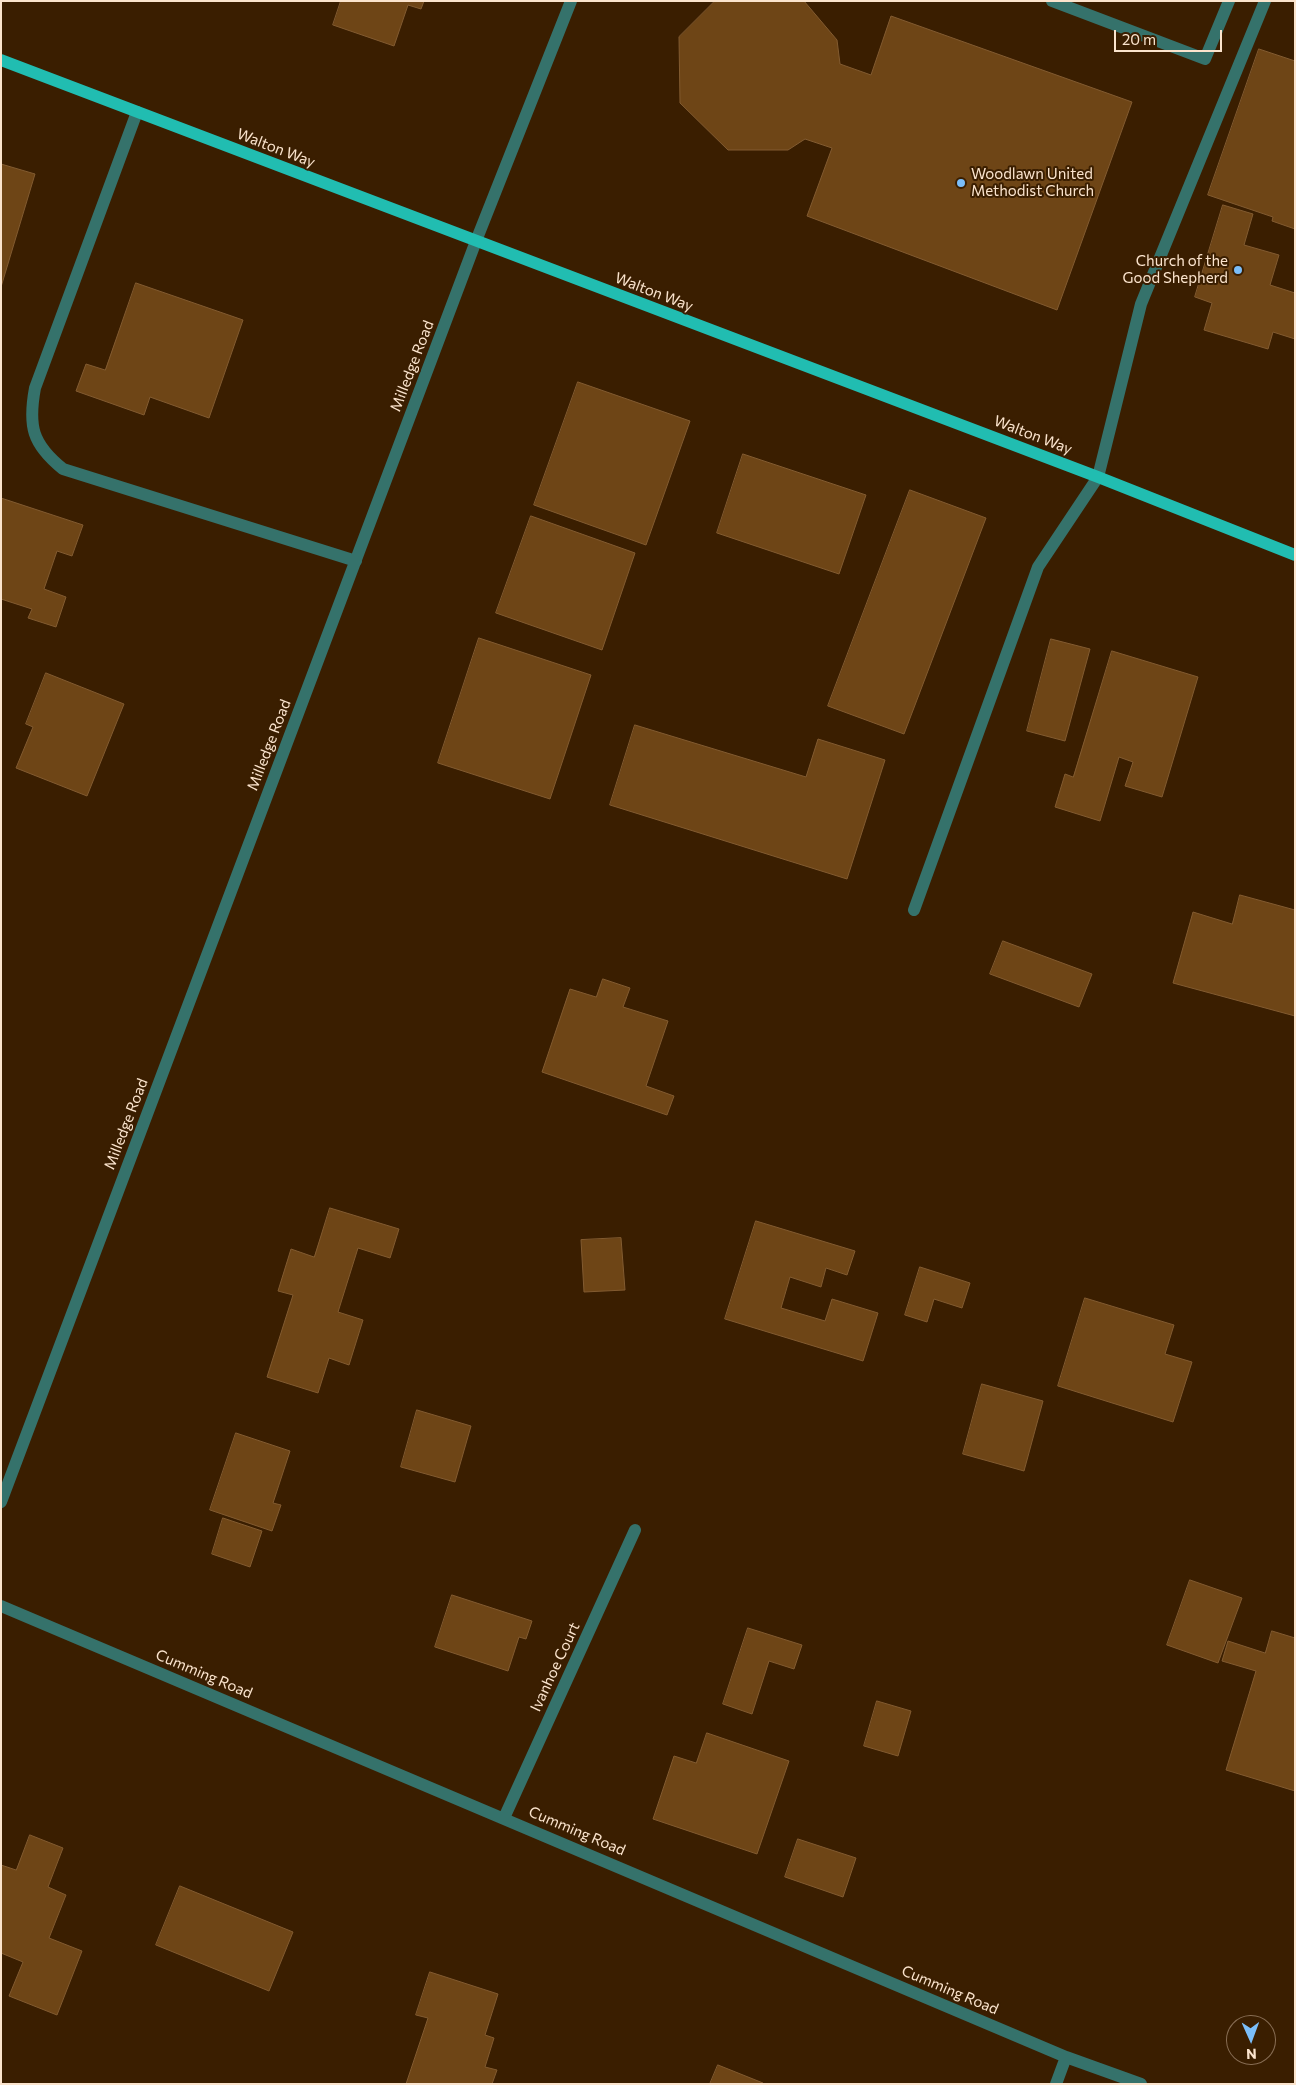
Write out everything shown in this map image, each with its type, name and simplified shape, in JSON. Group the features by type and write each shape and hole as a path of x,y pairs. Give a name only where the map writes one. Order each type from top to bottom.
{"main road":[{"name":"Walton Way","path":"1,60 1098,477 1295,555"}],"street":[{"name":"Milledge Road","path":"1,1502 476,242 570,1"},
{"path":"1052,1 1205,59 1229,1"},
{"path":"914,910 1038,567 1098,477 1141,304 1265,1"},
{"path":"137,112 35,388 31,413 36,435 47,455 63,468 356,561"},
{"name":"Ivanhoe Court","path":"504,1818 635,1530"},
{"name":"Cumming Road","path":"1,1606 1066,2057 1141,2084"},
{"path":"1056,2084 1066,2057"}],"building":[{"path":"341,1 424,1 421,9 408,5 394,46 333,25"},
{"name":"Woodlawn United Methodist Church","path":"715,1 804,1 837,40 840,64 871,75 891,16 1132,102 1057,310 807,216 832,148 805,139 788,150 728,150 680,103 679,37"},
{"path":"1259,49 1295,61 1295,229 1272,221 1273,217 1208,195"},
{"path":"1,164 35,174 1,287"},
{"name":"Church of the Good Shepherd","path":"1223,205 1253,214 1244,245 1279,255 1270,285 1295,293 1295,339 1273,332 1268,349 1204,330 1212,303 1195,297"},
{"path":"136,283 243,320 209,418 150,397 144,415 76,391 86,364 105,370"},
{"path":"578,382 690,421 646,545 534,505"},
{"path":"743,454 866,495 839,574 717,533"},
{"path":"910,490 986,518 904,734 828,706"},
{"path":"1,498 83,525 72,556 57,551 44,589 66,597 56,627 28,618 32,609 1,599"},
{"path":"531,516 635,553 602,650 496,613"},
{"path":"479,638 591,675 550,799 438,763"},
{"path":"1051,639 1090,649 1065,741 1027,731"},
{"path":"1112,651 1198,677 1162,797 1125,786 1133,762 1119,757 1100,821 1055,807 1065,774 1073,777"},
{"path":"46,673 124,704 87,796 16,768 33,727 26,724"},
{"path":"635,725 806,777 818,739 885,760 847,879 610,805"},
{"path":"1240,895 1295,910 1295,1016 1173,983 1193,912 1232,924"},
{"path":"1003,941 1092,974 1079,1007 990,974"},
{"path":"603,979 630,988 623,1007 668,1021 646,1086 674,1096 667,1115 542,1072 570,989 596,997"},
{"path":"330,1208 399,1229 390,1258 358,1248 338,1312 363,1320 349,1365 329,1358 318,1393 267,1377 293,1295 278,1291 291,1249 314,1257"},
{"path":"756,1221 855,1251 847,1275 826,1268 821,1287 790,1277 781,1308 825,1321 832,1299 878,1313 863,1361 725,1319"},
{"path":"621,1238 625,1290 584,1292 581,1240"},
{"path":"920,1267 970,1283 962,1308 934,1299 927,1322 905,1315"},
{"path":"1085,1298 1174,1325 1165,1354 1192,1362 1173,1422 1058,1386"},
{"path":"982,1384 1043,1401 1024,1471 963,1454"},
{"path":"417,1410 471,1426 455,1482 401,1467"},
{"path":"236,1433 290,1451 273,1503 281,1505 272,1531 210,1510"},
{"path":"223,1518 262,1531 250,1567 212,1554"},
{"path":"1190,1580 1242,1598 1218,1663 1167,1645"},
{"path":"452,1595 532,1621 526,1639 519,1637 508,1671 435,1647"},
{"path":"748,1628 802,1645 794,1669 769,1661 752,1714 723,1704"},
{"path":"1272,1631 1295,1638 1295,1791 1226,1770 1256,1671 1222,1661 1228,1641 1265,1653"},
{"path":"877,1701 911,1711 898,1756 864,1746"},
{"path":"707,1733 789,1761 757,1854 653,1819 674,1756 696,1763"},
{"path":"30,1835 63,1848 48,1887 66,1895 49,1938 82,1951 57,2015 9,1996 23,1962 1,1953 1,1865 16,1870"},
{"path":"798,1839 856,1858 843,1897 785,1877"},
{"path":"180,1886 293,1932 269,1991 156,1945"},
{"path":"430,1972 498,1994 485,2035 494,2038 485,2067 497,2070 492,2084 406,2084 428,2018 416,2015"},
{"path":"718,2065 763,2083 763,2084 710,2084"}],"place":[{"name":"Woodlawn United Methodist Church","path":"961,183"},
{"name":"Church of the Good Shepherd","path":"1238,270"}]}
